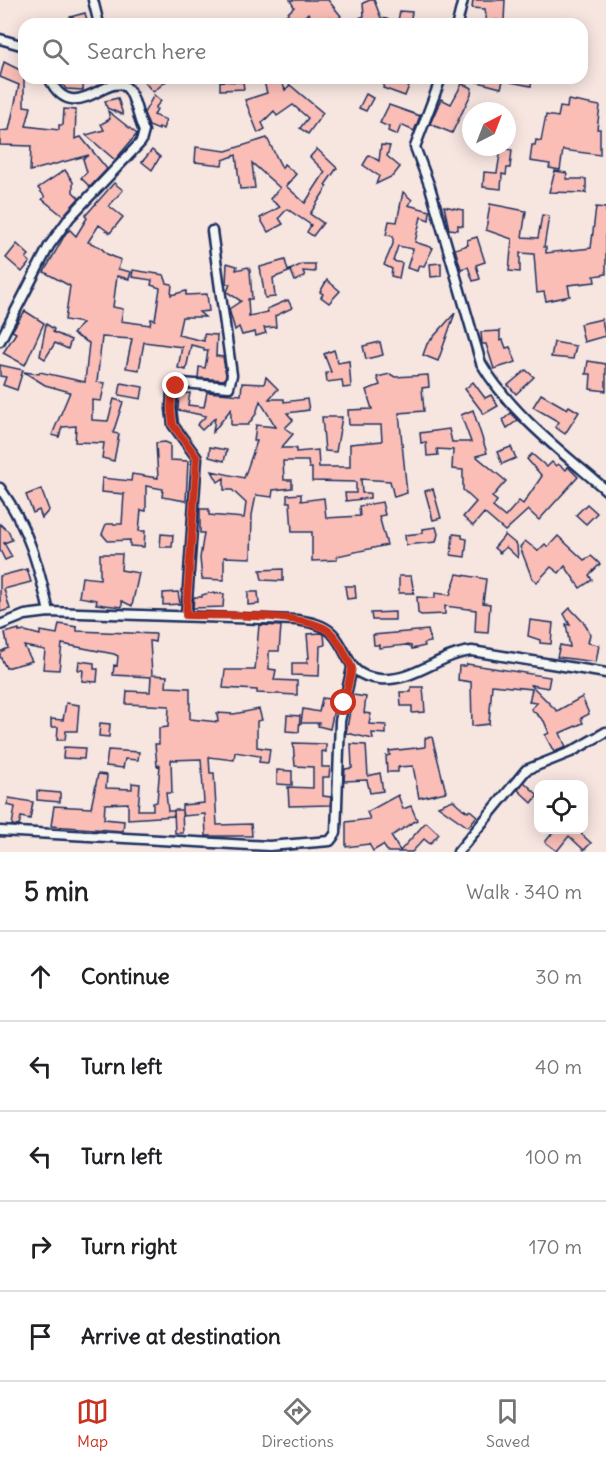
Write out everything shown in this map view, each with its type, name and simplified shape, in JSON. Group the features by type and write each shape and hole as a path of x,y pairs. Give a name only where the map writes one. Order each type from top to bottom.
{"street":[{"path":"93,0 98,18"},
{"path":"458,18 463,0"},
{"path":"0,39 18,44"},
{"path":"53,84 59,95 69,99 84,97 112,84"},
{"path":"0,341 49,246 70,217 141,141 144,131 137,116 132,95 123,84"},
{"path":"439,84 415,147 481,363 492,382 512,405 606,490"},
{"path":"186,615 197,458 173,425 172,392 183,383 229,387 232,375 212,231"},
{"path":"0,488 19,516 28,537 39,566 49,612"},
{"path":"0,625 25,615 49,612 186,615 312,623 332,634 352,668 364,675 393,678 418,672 460,652 472,651 606,673"},
{"path":"0,831 269,846 330,841 336,833 340,721 352,668"},
{"path":"458,852 526,770 571,752 606,732"}],"building":[{"path":"290,0 328,0 341,16 339,18 312,18 308,13 303,18 287,18 285,16 294,7"},
{"path":"374,0 381,18 359,18 364,16 363,3"},
{"path":"473,0 505,0 504,18 486,18 485,9 472,8"},
{"path":"400,11 412,12 411,18 399,18"},
{"path":"85,13 86,18 70,18"},
{"path":"4,62 18,69 18,84 24,84 24,106 31,107 26,126 59,130 59,125 63,125 64,109 76,110 75,139 81,137 107,169 90,187 81,178 87,172 83,159 89,155 30,171 31,146 0,145 0,131 9,130 19,85 0,77"},
{"path":"62,84 84,84 83,90 66,89"},
{"path":"146,84 163,84 153,92"},
{"path":"220,84 243,84 244,89 220,90"},
{"path":"265,84 283,84 285,90 290,85 323,113 308,134 300,128 308,118 293,105 277,116 274,111 262,123 265,129 258,133 245,100 267,93"},
{"path":"384,84 410,84 405,96 383,88"},
{"path":"462,84 472,88 467,102 462,102 462,112 452,133 430,124 441,99 451,104"},
{"path":"486,84 502,84 501,88"},
{"path":"366,94 373,98 366,111 359,108"},
{"path":"154,95 161,101 155,108 157,109 154,115 166,120 163,129 159,127 159,130 149,126 144,113"},
{"path":"118,98 123,115 107,108 105,101"},
{"path":"568,100 600,106 597,129 600,129 600,155 563,150 560,170 549,168 550,164 530,161 532,145 535,145 536,140 541,141 546,115 558,117 560,107 567,108"},
{"path":"389,105 420,116 414,131 401,125 397,135 388,131 389,127 380,123"},
{"path":"108,111 137,134 115,160 86,135 104,130 101,124 110,119"},
{"path":"267,138 282,168 284,164 296,174 286,186 305,203 325,172 310,157 317,149 337,168 310,214 323,223 313,236 307,232 311,225 287,209 279,218 283,224 268,232 260,218 280,207 270,199 280,188 252,163 255,188 240,189 236,155 223,160 222,165 195,162 196,147 226,151"},
{"path":"381,145 390,146 387,156 400,167 393,176 376,184 379,176 363,165 369,155 379,161"},
{"path":"152,150 160,157 152,170 142,162"},
{"path":"500,156 511,156 510,168 507,168 506,175 502,174 501,189 483,187 484,172 497,173"},
{"path":"65,170 73,182 73,192 79,198 63,216 42,199 45,197 38,188"},
{"path":"555,171 567,173 566,179 586,179 586,193 549,192"},
{"path":"114,183 123,190 109,206 123,217 110,233 99,225 88,242 121,260 118,269 131,272 129,279 117,276 113,307 123,309 121,321 150,325 151,319 155,320 160,288 151,285 152,280 132,277 133,270 164,275 167,283 172,284 171,295 186,291 186,295 207,294 209,311 199,312 205,317 182,317 178,335 204,341 204,334 217,335 216,356 223,357 226,375 224,380 198,378 199,367 205,368 208,351 191,345 186,370 178,368 182,347 144,342 139,370 126,368 132,339 102,337 97,382 105,383 101,401 92,400 92,420 108,421 114,399 123,402 113,433 119,434 114,461 102,458 104,443 75,442 76,426 62,427 59,437 52,435 70,392 45,385 24,372 39,374 40,372 85,382 89,343 73,334 82,323 65,320 70,286 44,272 66,233 70,230 76,236 87,218 85,216"},
{"path":"403,192 412,200 408,205 430,211 429,220 421,217 415,242 433,248 424,266 419,265 417,271 407,268 413,249 398,246 393,261 402,263 399,278 391,276 392,269 384,265 393,244 393,236 386,235 389,221 397,222"},
{"path":"490,204 526,211 522,237 538,238 542,215 549,216 544,247 546,247 546,253 591,248 596,207 606,208 606,274 594,276 595,282 568,285 570,296 546,301 544,292 537,293 534,254 520,253 520,272 509,271 512,239 486,230"},
{"path":"444,206 463,210 463,226 458,225 458,230 449,229"},
{"path":"477,237 485,262 476,265 480,279 473,281 468,267 461,269 455,249 468,245 467,240"},
{"path":"17,244 29,255 26,258 30,262 22,272 6,258"},
{"path":"285,260 288,271 302,264 315,264 315,272 303,271 305,276 295,281 291,271 273,278 275,297 265,298 260,267"},
{"path":"227,263 237,266 236,270 248,267 250,270 252,299 248,299 249,316 268,312 267,309 288,300 292,308 275,316 276,327 264,328 266,333 256,336 255,332 242,335 239,327 235,330 229,309 241,301 227,292 230,284 226,284"},
{"path":"441,263 441,276 431,277 430,264"},
{"path":"327,280 340,291 329,303 321,297 323,294 320,292"},
{"path":"25,311 44,323 25,365 3,353 16,333 12,331"},
{"path":"455,313 438,361 423,355 427,344"},
{"path":"602,319 605,336 584,342 580,324"},
{"path":"46,324 54,329 53,332 71,340 68,349 55,343 45,359 40,356"},
{"path":"500,331 500,341 503,340 506,348 510,347 516,362 494,369 486,344 482,344 481,332"},
{"path":"380,342 383,355 366,359 363,346"},
{"path":"554,342 576,346 573,359 551,357"},
{"path":"334,350 338,363 349,361 351,387 343,388 342,380 327,382 326,373 331,372 324,354"},
{"path":"588,361 606,364 606,391 590,389 591,374 586,374"},
{"path":"0,365 23,370 17,390 3,385 6,377 0,376"},
{"path":"526,370 534,377 516,394 508,385"},
{"path":"390,374 395,377 428,375 429,387 422,388 424,411 399,413 407,493 394,497 390,481 361,479 362,493 370,493 370,498 346,501 345,493 356,493 356,482 312,481 312,468 309,468 308,461 283,461 284,480 292,480 292,488 273,490 272,497 256,495 252,515 251,558 224,557 224,580 202,579 200,558 204,533 200,533 200,509 209,509 209,515 244,518 246,503 232,490 224,490 224,478 218,482 212,471 244,478 257,441 254,441 256,425 276,427 260,401 256,414 248,425 231,425 231,409 213,432 215,418 202,430 197,425 206,416 178,410 179,394 190,393 188,405 204,407 207,392 241,395 242,383 264,384 266,377 278,389 269,399 284,399 284,402 307,399 309,410 287,413 293,420 285,428 293,434 281,448 296,448 296,452 318,450 319,467 350,467 350,444 382,441 381,425 349,425 348,410 372,409 366,390 380,385 377,377"},
{"path":"473,382 485,398 491,395 498,406 484,414 465,389"},
{"path":"121,383 143,387 141,399 119,395"},
{"path":"541,394 567,409 569,406 579,412 565,434 555,427 559,422 533,407"},
{"path":"473,410 487,453 476,456 506,481 492,497 497,501 493,507 505,517 519,501 523,504 542,476 527,459 532,454 547,467 552,462 566,470 568,467 578,477 539,520 528,510 505,531 484,513 473,526 463,517 476,502 463,490 463,470 452,469 453,450 437,449 438,455 427,456 426,442 421,443 420,433 449,429 452,442 471,442 461,415"},
{"path":"511,413 518,420 507,428 503,420"},
{"path":"322,417 342,417 336,452 325,451"},
{"path":"156,443 170,444 170,460 188,461 186,501 162,497 163,489 146,486 146,511 141,510 139,531 145,531 144,547 130,546 130,540 108,541 102,534 106,524 122,524 124,494 101,492 102,478 131,481 132,474 158,478"},
{"path":"210,447 227,450 224,461 209,457"},
{"path":"511,447 516,458 502,464 497,452"},
{"path":"41,489 49,510 42,518 39,510 33,513 26,495"},
{"path":"433,489 441,518 433,520 425,491"},
{"path":"301,494 301,501 324,498 326,518 360,516 359,506 382,502 385,515 379,516 387,545 337,556 337,560 312,561 312,532 292,532 290,502 287,502 287,495"},
{"path":"587,504 597,513 586,524 576,515"},
{"path":"0,524 9,532 12,540 4,543 12,557 5,560 0,550"},
{"path":"436,527 438,534 436,542 406,545 405,535 423,533 423,529"},
{"path":"161,534 173,535 172,547 160,547"},
{"path":"453,534 462,535 462,538 467,539 465,557 451,555"},
{"path":"505,535 517,545 518,558 506,547 500,553 494,548"},
{"path":"558,536 584,560 591,556 600,564 589,575 592,580 580,588 565,566 559,573 551,567 537,582 532,578 520,547 525,541 538,551 545,544 548,547"},
{"path":"100,554 122,554 121,570 139,573 132,606 122,601 122,607 96,604 97,600 79,597 82,577 100,579"},
{"path":"27,569 31,582 4,589 10,609 0,612 0,576"},
{"path":"283,569 283,581 262,580 260,570"},
{"path":"457,574 486,579 483,603 490,604 488,633 475,632 476,610 445,606 445,614 421,615 418,613 417,597 435,598 435,593 450,595"},
{"path":"399,576 411,576 414,593 399,593"},
{"path":"345,586 355,586 356,598 347,599"},
{"path":"178,592 180,604 163,605 163,593"},
{"path":"248,592 258,592 259,604 248,605"},
{"path":"209,593 224,594 223,607 193,608 194,597 202,597"},
{"path":"570,608 585,624 590,634 588,643 599,645 596,662 557,657 560,645 570,647 566,624 570,625 564,614"},
{"path":"395,612 395,620 372,620 371,613"},
{"path":"530,620 553,623 551,644 540,643 540,640 528,636"},
{"path":"59,624 77,627 77,631 156,634 155,642 150,641 152,675 167,676 166,687 190,688 190,719 218,722 217,713 234,714 259,709 262,720 257,721 257,747 270,749 268,763 259,762 260,756 235,752 234,760 209,757 210,773 214,773 217,825 251,824 252,836 206,836 205,814 183,816 182,811 183,833 175,833 174,810 182,810 182,805 204,803 201,759 171,760 172,793 166,793 168,811 174,811 174,816 128,819 128,803 105,804 104,819 124,821 123,831 51,826 54,806 91,808 98,774 107,775 106,788 132,789 132,783 140,784 138,810 153,810 153,803 157,802 160,765 157,766 155,744 159,744 159,728 168,727 169,706 126,704 127,691 150,692 151,677 113,675 118,656 114,654 62,644 59,670 43,669 45,650 24,646 32,661 6,668 0,656 0,652 8,648 5,633 19,629 19,632 25,631 40,635 40,631 57,634"},
{"path":"259,625 281,626 279,651 269,651 269,669 276,670 274,680 297,681 297,695 223,688 225,670 255,670"},
{"path":"428,630 431,642 424,643 425,646 412,649 411,646 406,645 379,648 379,645 374,645 373,635"},
{"path":"307,634 324,634 325,645 320,646 319,676 292,675 292,663 307,663 307,658 309,658"},
{"path":"79,661 94,663 94,669 98,669 97,682 82,681 83,670 78,670"},
{"path":"467,664 550,677 548,688 531,685 557,711 582,697 589,714 581,718 583,723 560,733 566,747 554,752 545,735 549,733 544,721 531,709 537,703 529,702 532,689 492,685 489,724 472,726 471,682 458,680 459,666"},
{"path":"411,687 423,687 425,712 412,713 412,706 401,706 400,692 411,692"},
{"path":"353,695 366,697 364,713 371,714 369,724 386,725 386,734 372,733 373,739 346,733"},
{"path":"322,698 336,700 330,729 318,726 319,723 301,723 303,709 319,712"},
{"path":"66,703 79,705 77,731 66,731 65,740 57,740 58,727 51,727 51,719 63,720"},
{"path":"287,715 300,716 299,732 286,731"},
{"path":"100,723 110,724 109,737 99,736"},
{"path":"432,737 446,792 419,798 413,766 398,767 398,772 387,772 386,756 390,755 389,751 425,747 425,738"},
{"path":"293,743 326,744 326,752 322,751 322,767 330,767 329,777 323,777 323,796 331,797 330,805 289,806 288,787 313,788 313,767 295,766"},
{"path":"351,744 366,745 368,776 380,773 383,791 370,793 367,780 344,781 345,769 352,768"},
{"path":"64,747 85,748 84,759 63,758"},
{"path":"108,750 139,752 138,760 125,759 123,768 106,766"},
{"path":"277,770 292,771 292,785 277,784"},
{"path":"524,782 534,791 532,803 518,790"},
{"path":"37,791 60,793 60,802 37,800"},
{"path":"398,795 403,809 411,806 417,820 391,836 400,851 426,822 439,834 430,844 424,839 412,852 388,852 383,845 373,851 369,844 346,847 346,822 370,819 367,812"},
{"path":"9,798 33,802 30,819 21,817 19,826 12,825 15,807 7,805"},
{"path":"453,800 463,809 468,812 470,810 477,816 468,827 438,806"},
{"path":"552,834 581,834 591,843 584,850 569,836 557,851 545,842"}],"route":[{"path":"176,386 172,392 173,425 197,458 186,615 297,620 324,628 332,634 352,668 344,703"}]}
